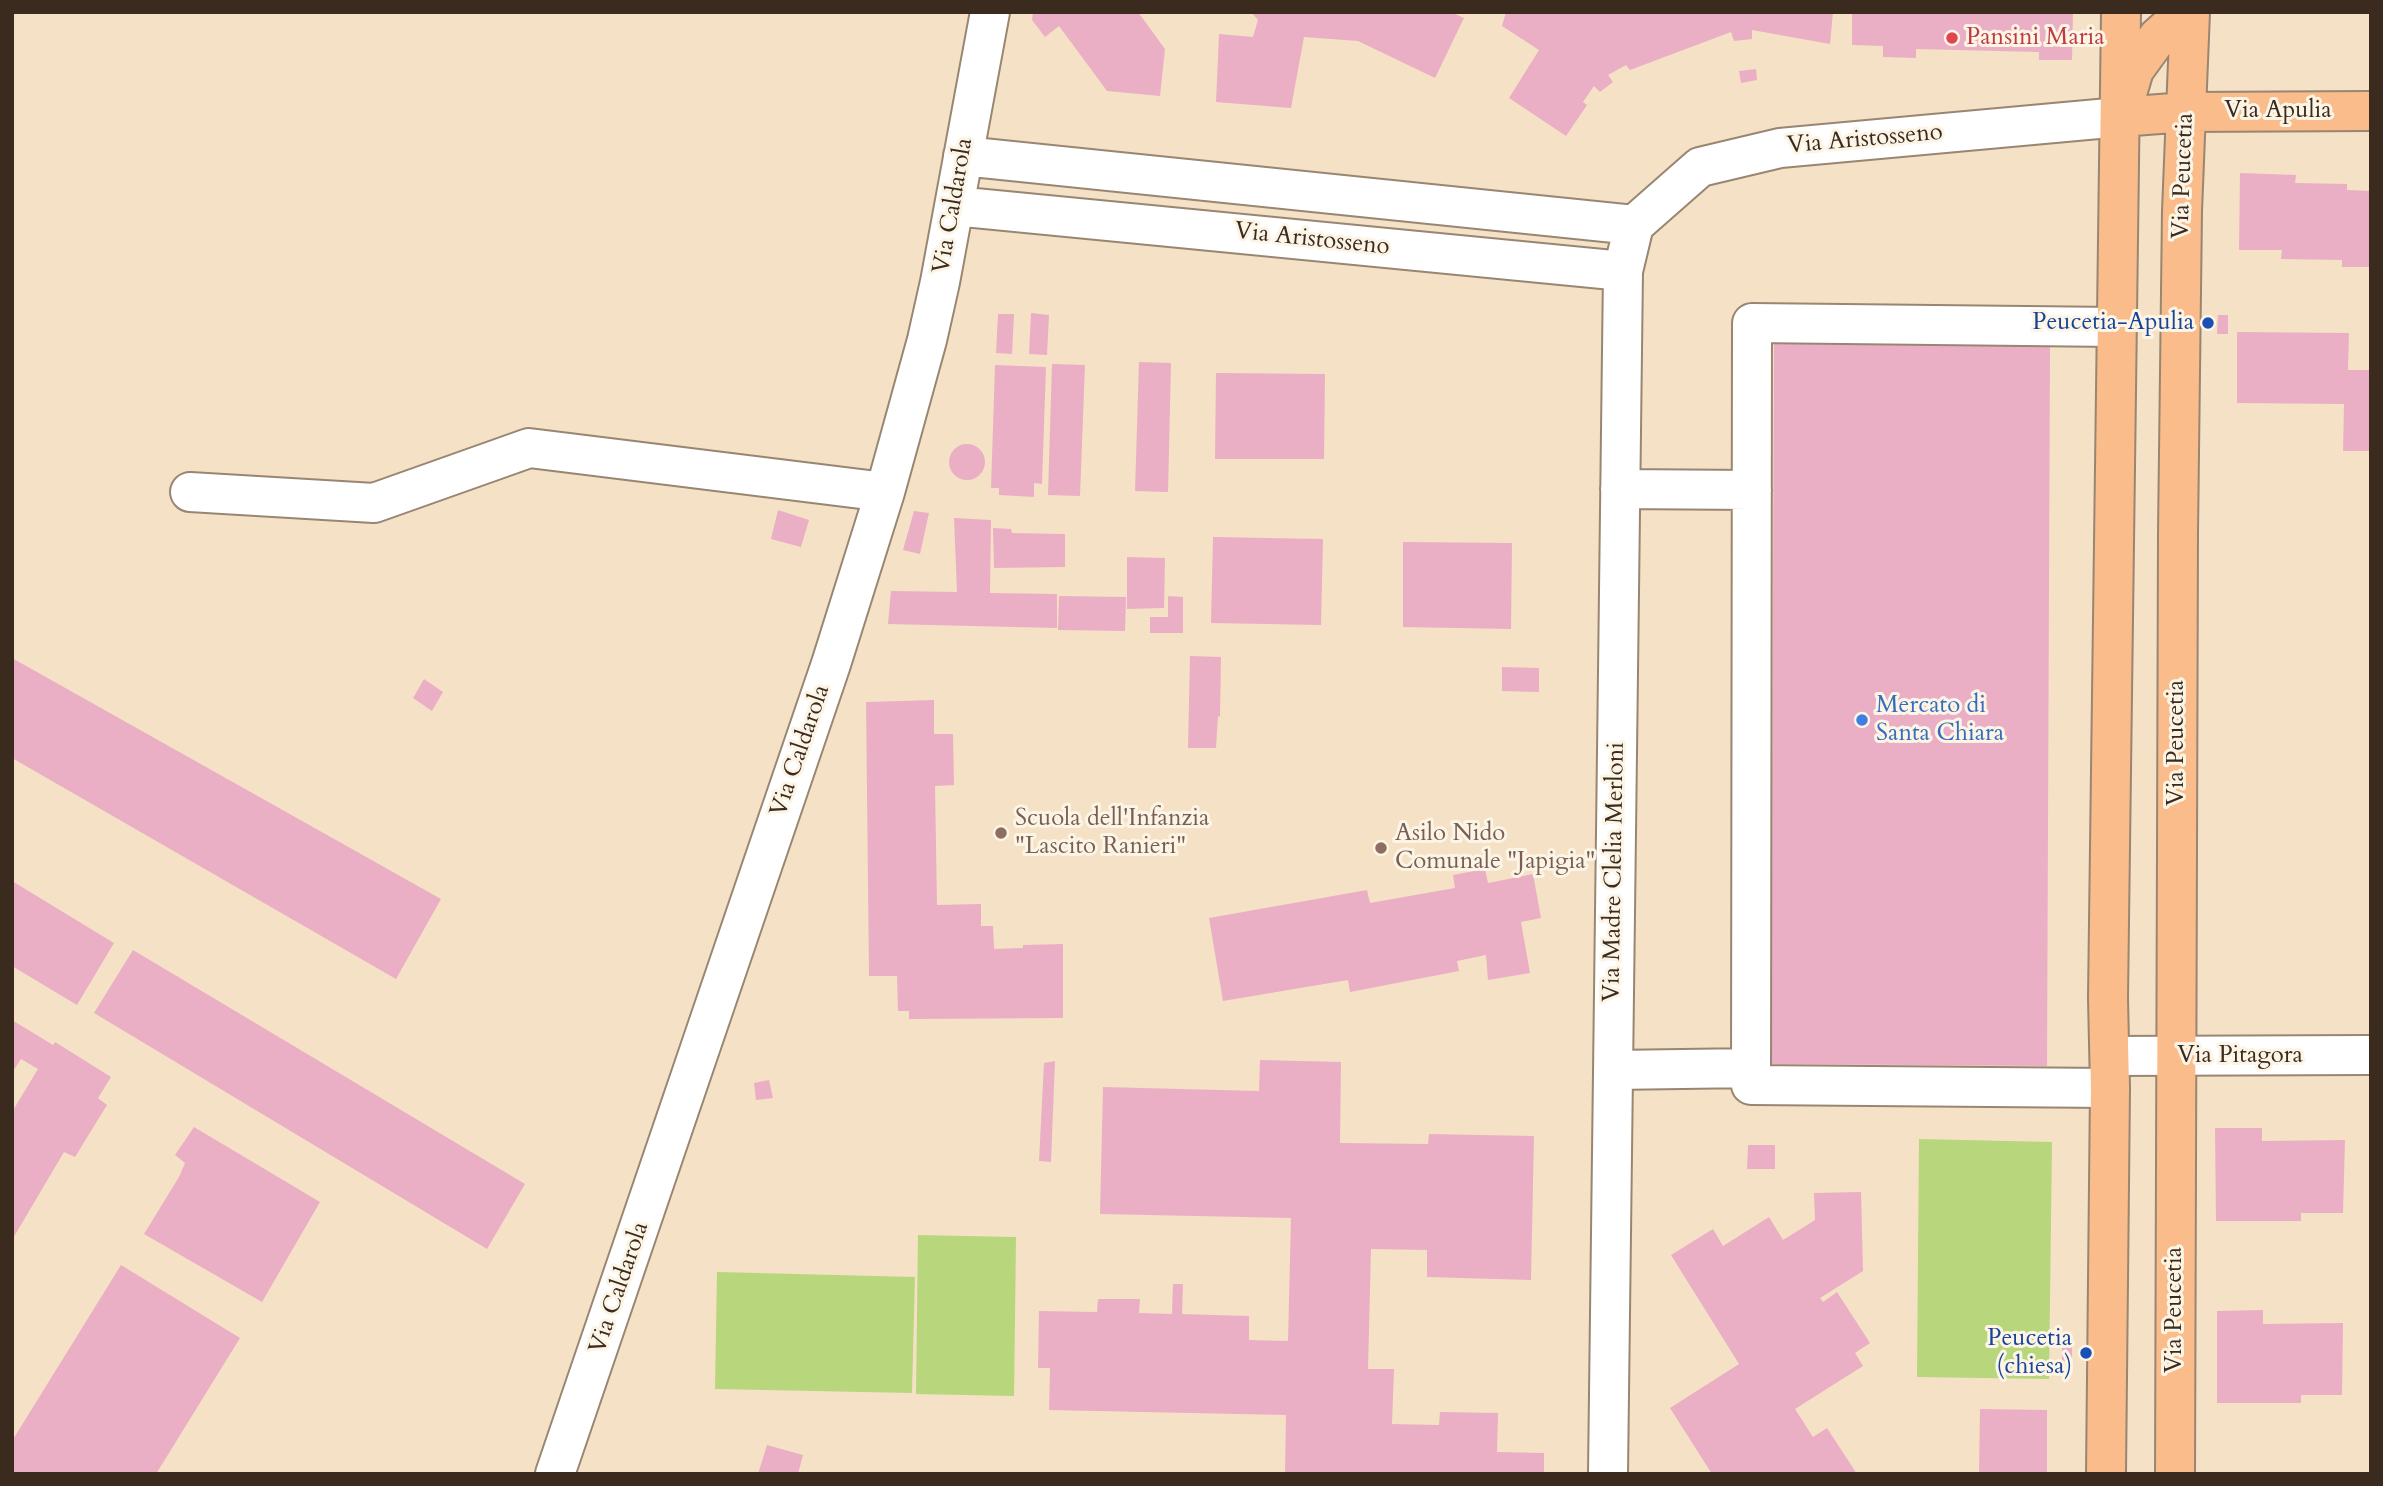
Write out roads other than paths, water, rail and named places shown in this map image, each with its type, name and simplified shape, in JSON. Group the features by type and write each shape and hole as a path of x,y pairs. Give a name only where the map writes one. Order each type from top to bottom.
{"main road":[{"path":"2106,1474 2110,1072 2108,999 2121,12"},
{"path":"2120,117 2134,70 2158,37 2188,12"},
{"name":"Via Peucetia","path":"2175,1474 2178,533 2188,12"},
{"name":"Via Apulia","path":"2120,117 2186,112 2371,111"}],"street":[{"name":"Via Caldarola","path":"555,1474 831,664 885,492 930,329 990,12"},
{"name":"Via Aristosseno","path":"963,156 1634,225 1700,167 1780,148 2120,117"},
{"name":"Via Aristosseno","path":"954,206 1623,271"},
{"path":"1623,271 1634,225"},
{"name":"Via Madre Clelia Merloni","path":"1608,1474 1623,271"},
{"path":"1613,1070 1751,1068 1752,323 2116,327"},
{"path":"190,492 374,503 529,448 885,492"},
{"path":"1620,489 1752,490"},
{"name":"Via Pitagora","path":"1751,1068 1751,1085 2110,1072 2176,1056 2371,1055"}],"place":[{"name":"Pansini Maria","path":"1952,38"},
{"name":"Peucetia-Apulia","path":"2208,323"},
{"name":"Mercato di Santa Chiara","path":"1862,720"},
{"name":"Scuola dell'Infanzia \"Lascito Ranieri\"","path":"1001,833"},
{"name":"Asilo Nido Comunale \"Japigia\"","path":"1381,848"},
{"name":"Peucetia (chiesa)","path":"2086,1353"}]}
